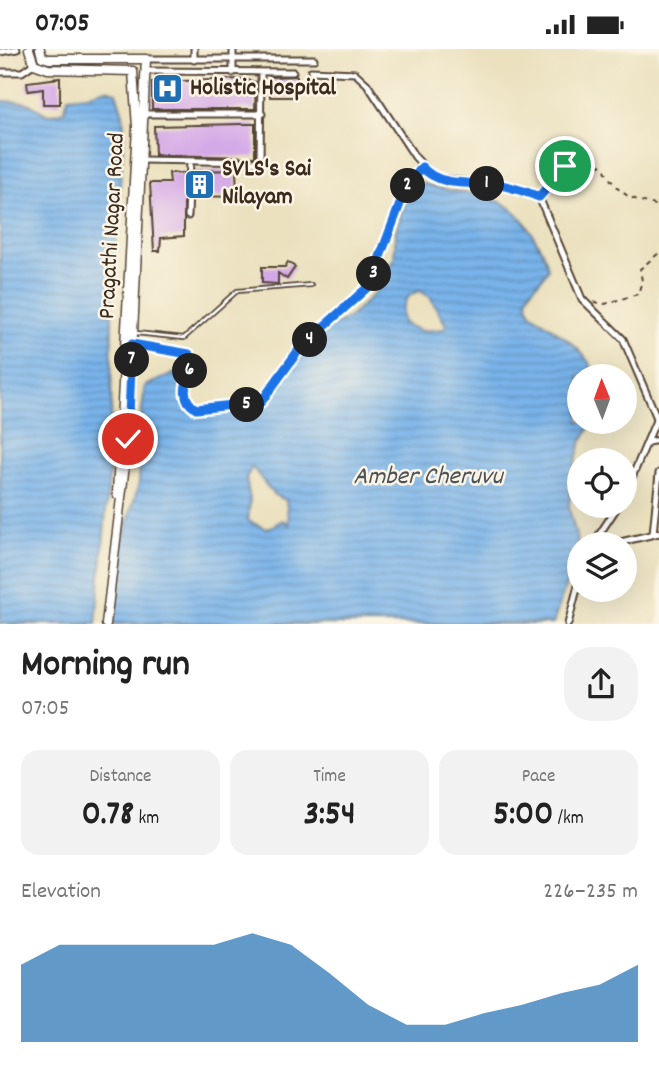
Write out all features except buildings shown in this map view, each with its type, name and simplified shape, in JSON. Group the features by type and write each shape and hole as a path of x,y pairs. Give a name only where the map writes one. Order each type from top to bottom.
{"main road":[{"path":"29,49 34,64 48,69 146,71"},
{"path":"41,53 82,59 146,59"},
{"name":"Pragathi Nagar Road","path":"103,624 122,439 137,127 134,59"},
{"name":"Pragathi Nagar Road","path":"103,624 123,489 146,59"}],"street":[{"path":"0,52 17,49"},
{"path":"82,49 82,59"},
{"path":"194,49 194,60"},
{"path":"233,49 233,73"},
{"path":"0,72 22,72 34,64 41,53"},
{"path":"146,59 313,59"},
{"path":"146,71 293,72"},
{"path":"311,71 345,71 361,78 422,167 435,178 500,185 539,197 582,299 623,339 658,418 637,467"},
{"path":"142,160 260,162 261,72"},
{"path":"144,114 262,114"},
{"path":"188,216 190,161"},
{"path":"132,344 189,354 193,362 185,395 187,401 196,409 261,402 301,347 369,286 406,188 422,167"},
{"path":"648,442 659,440"},
{"path":"637,538 656,534 659,473"},
{"path":"568,624 574,602"}],"lane":[{"path":"133,333 184,338 237,291 311,285"}],"path":[{"path":"539,197 565,166 582,159 603,166 614,188 635,200 659,206"},
{"path":"582,299 606,304 638,294 642,281 640,269 659,253"}],"water":[{"path":"106,89 116,92 123,114 124,132 112,293 111,455 96,624 0,624 0,101 26,102 48,115 64,111 68,97"},
{"name":"Amber Cheruvu","path":"422,183 484,196 510,208 533,235 548,269 527,299 531,313 577,348 590,364 567,364 567,434 586,434 580,448 567,448 567,518 572,518 575,532 567,532 567,582 553,624 112,624 119,553 139,483 140,425 145,386 175,373 185,377 182,389 186,404 195,411 255,406 268,399 302,349 315,341 320,333 350,317 381,287 394,259 396,230 411,186","holes":["420,291 430,297 446,325 444,329 421,331 404,324 402,308 410,295","252,467 274,495 286,500 289,525 283,520 267,529 248,521 250,500 246,478"]}],"place":[{"name":"Holistic Hospital","path":"167,89"},
{"name":"SVLS's Sai Nilayam","path":"199,184"}],"route":[{"path":"128,439 132,344 185,352 193,358 185,395 187,401 196,409 261,402 268,396 301,347 369,286 406,188 422,167 435,178 500,185 539,197 565,166"}]}
